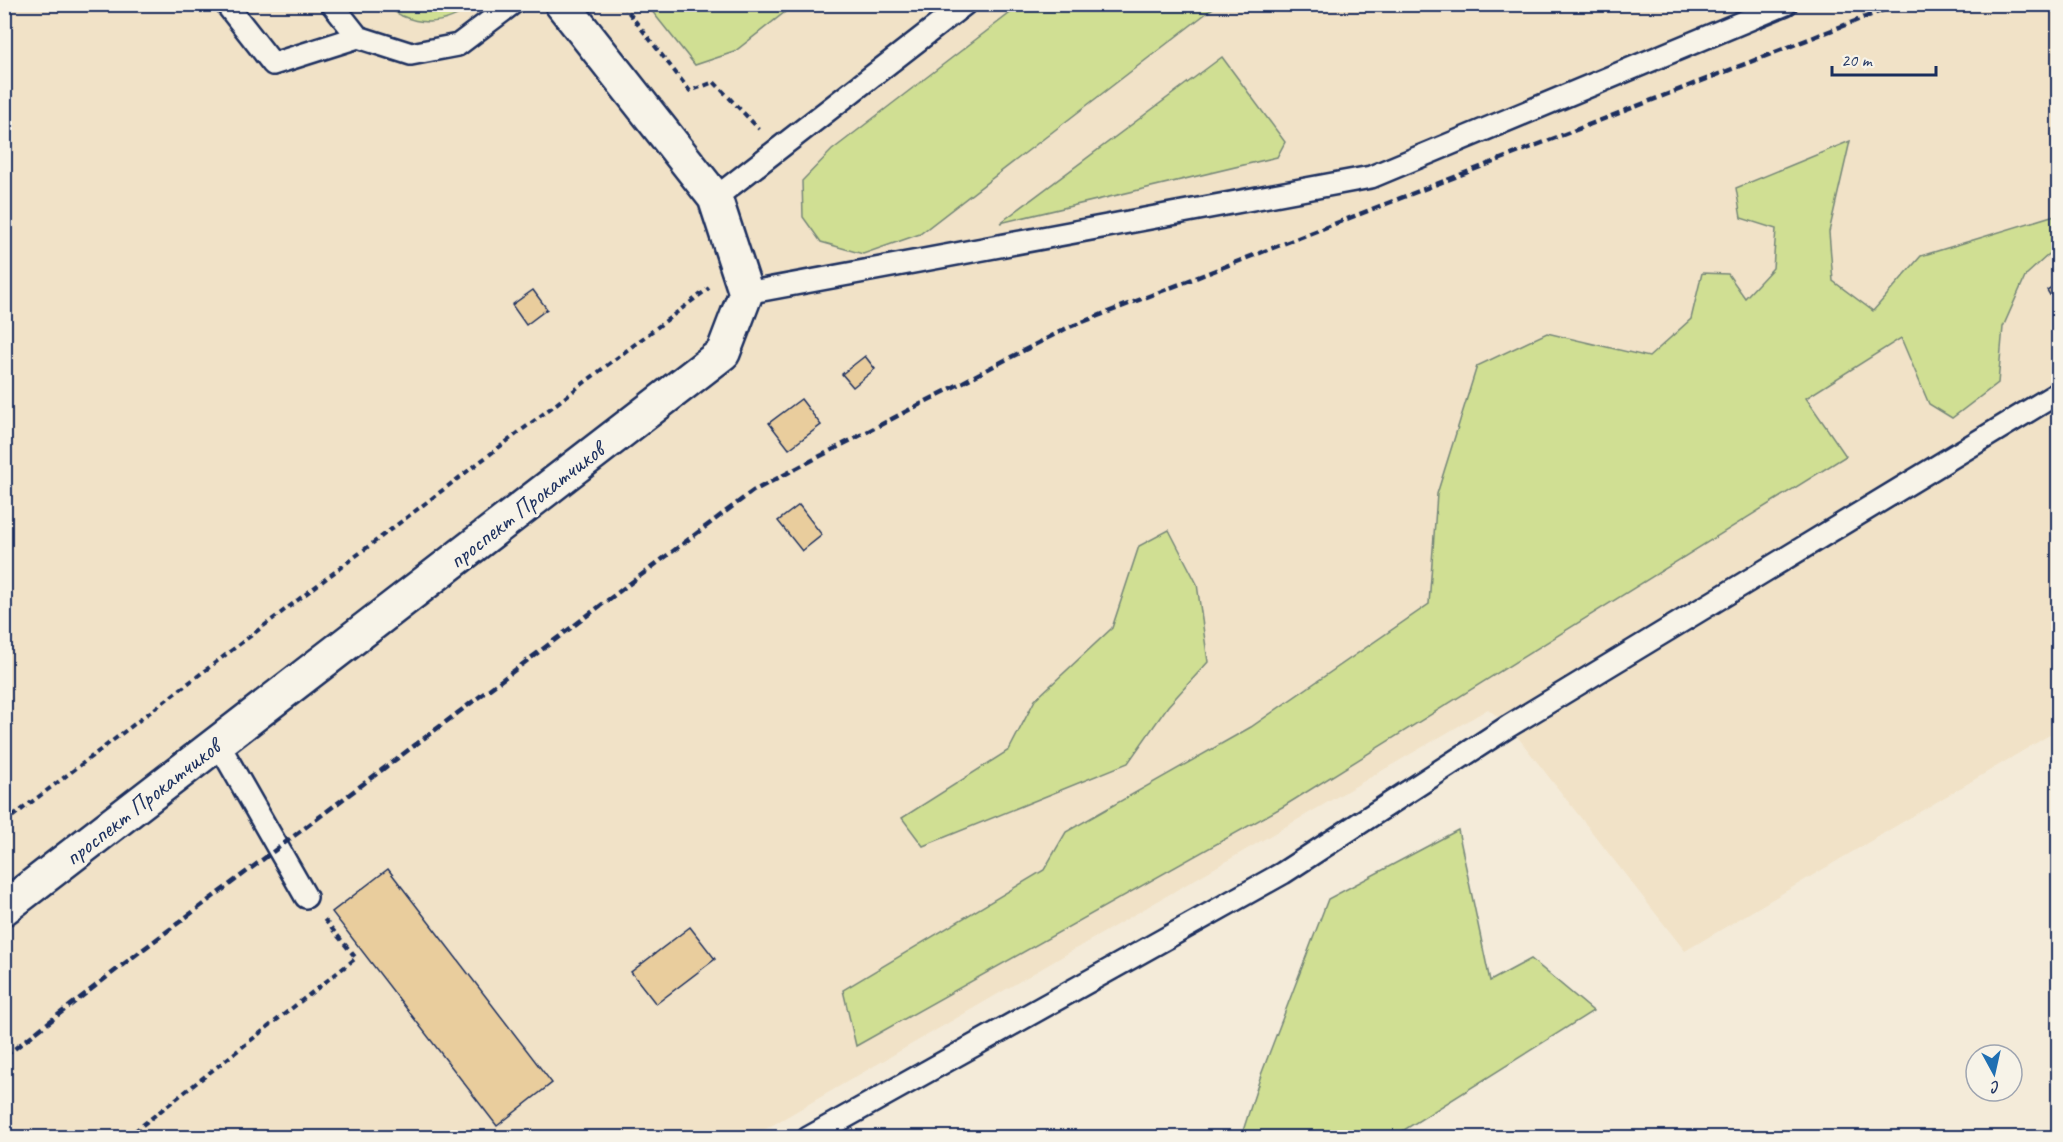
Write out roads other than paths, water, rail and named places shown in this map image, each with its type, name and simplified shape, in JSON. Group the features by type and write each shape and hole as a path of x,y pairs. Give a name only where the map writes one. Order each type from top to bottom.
{"street":[{"path":"562,4 715,198 742,280"},
{"name":"проспект Прокатчиков","path":"4,908 723,353 742,280"}],"lane":[{"path":"226,4 273,64 358,37"},
{"path":"332,4 358,37 411,54 458,45 512,4"},
{"path":"715,198 965,4"},
{"path":"742,280 1371,177 1786,4"},
{"path":"808,1137 1283,873 1509,726 2058,393"},
{"path":"218,743 306,897"}],"railway":[{"path":"4,1057 125,963 753,491 1067,328 1899,4"}]}
